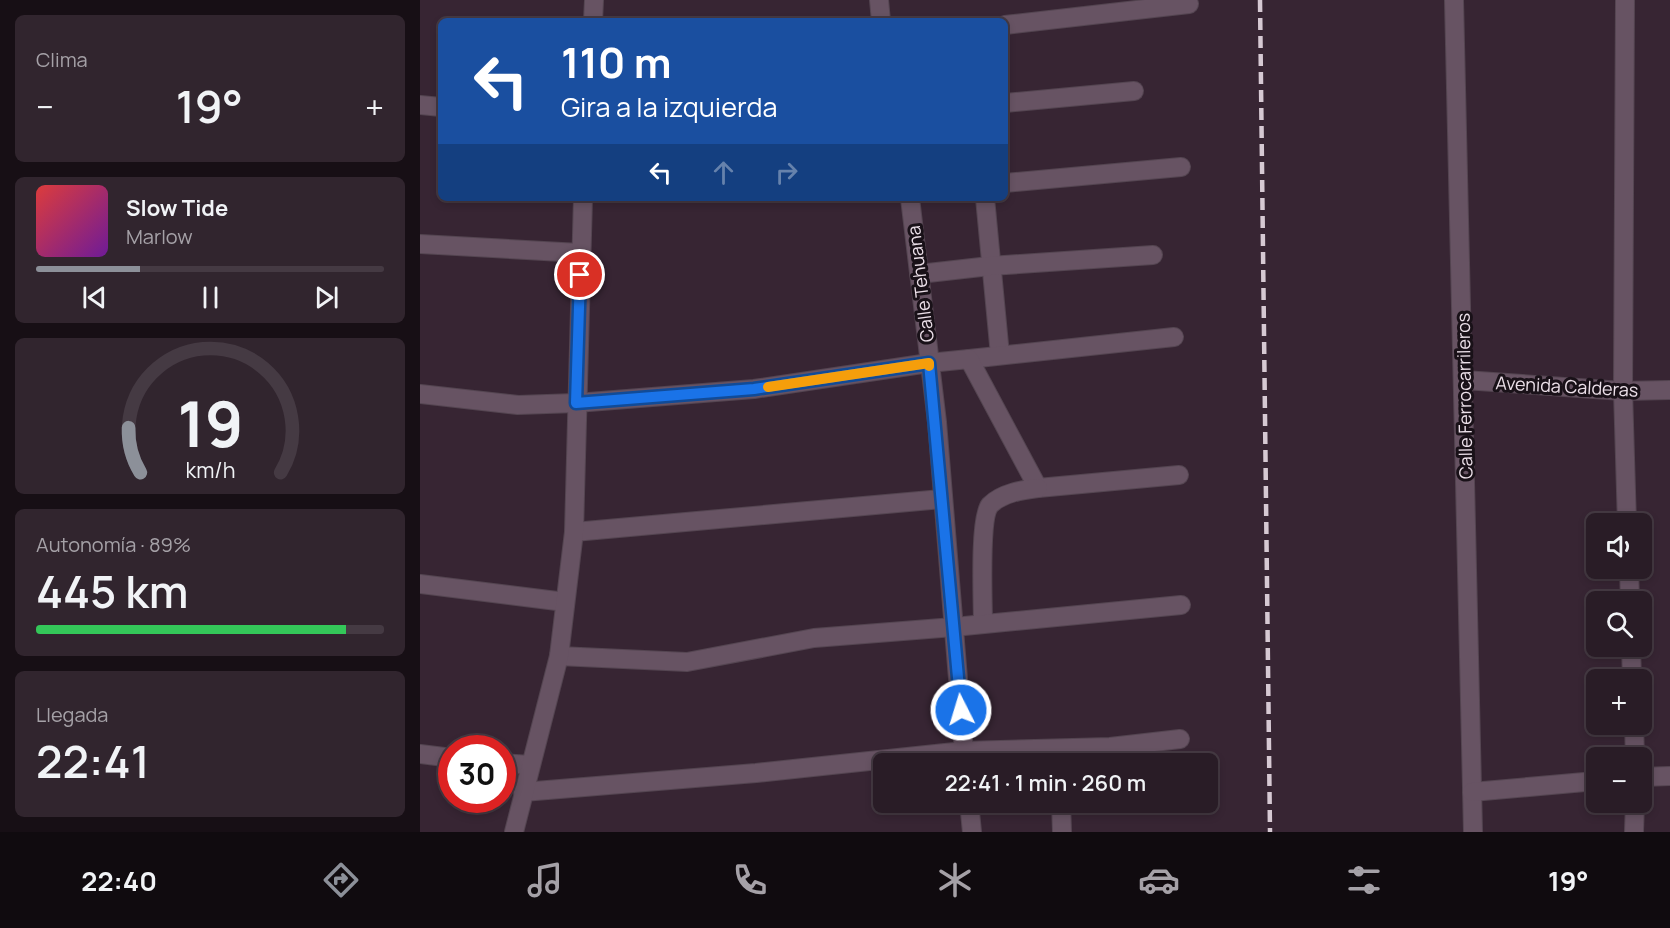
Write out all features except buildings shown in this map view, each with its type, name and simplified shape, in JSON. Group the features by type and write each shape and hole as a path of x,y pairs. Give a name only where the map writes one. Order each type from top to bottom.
{"street":[{"path":"593,18 594,0"},
{"path":"879,0 881,18"},
{"name":"Calle Ferrocarrileros","path":"1454,0 1473,832"},
{"path":"1625,0 1623,391 1627,513"},
{"path":"1008,26 1189,4"},
{"path":"1008,103 1134,91"},
{"path":"420,105 438,106"},
{"path":"1008,183 1181,167"},
{"path":"514,832 560,656 574,532 583,201"},
{"name":"Calle Tehuana","path":"910,201 929,363 965,753"},
{"path":"985,201 1000,355"},
{"path":"420,244 580,253"},
{"path":"919,274 990,266 1153,255"},
{"path":"420,394 518,405 576,403 754,389 929,363 1174,337"},
{"path":"969,359 1038,488"},
{"name":"Avenida Calderas","path":"1464,380 1623,391 1670,390"},
{"path":"983,624 984,522 990,505 1016,491 1179,475"},
{"path":"574,532 942,499"},
{"path":"420,584 565,602"},
{"path":"560,656 687,662 814,638 1181,605"},
{"path":"1076,753 1180,739"},
{"path":"420,754 438,756"},
{"path":"516,764 530,765"},
{"path":"523,792 873,764"},
{"path":"1652,777 1670,776"},
{"path":"1472,792 1586,782"},
{"path":"970,813 972,832"},
{"path":"1061,813 1062,832"},
{"path":"1634,832 1635,813"}],"railway":[{"path":"1260,0 1270,832"}],"slow traffic":[{"path":"768,387 929,363 929,366"}],"route":[{"path":"580,275 576,403 754,389 929,363 961,710"}]}
